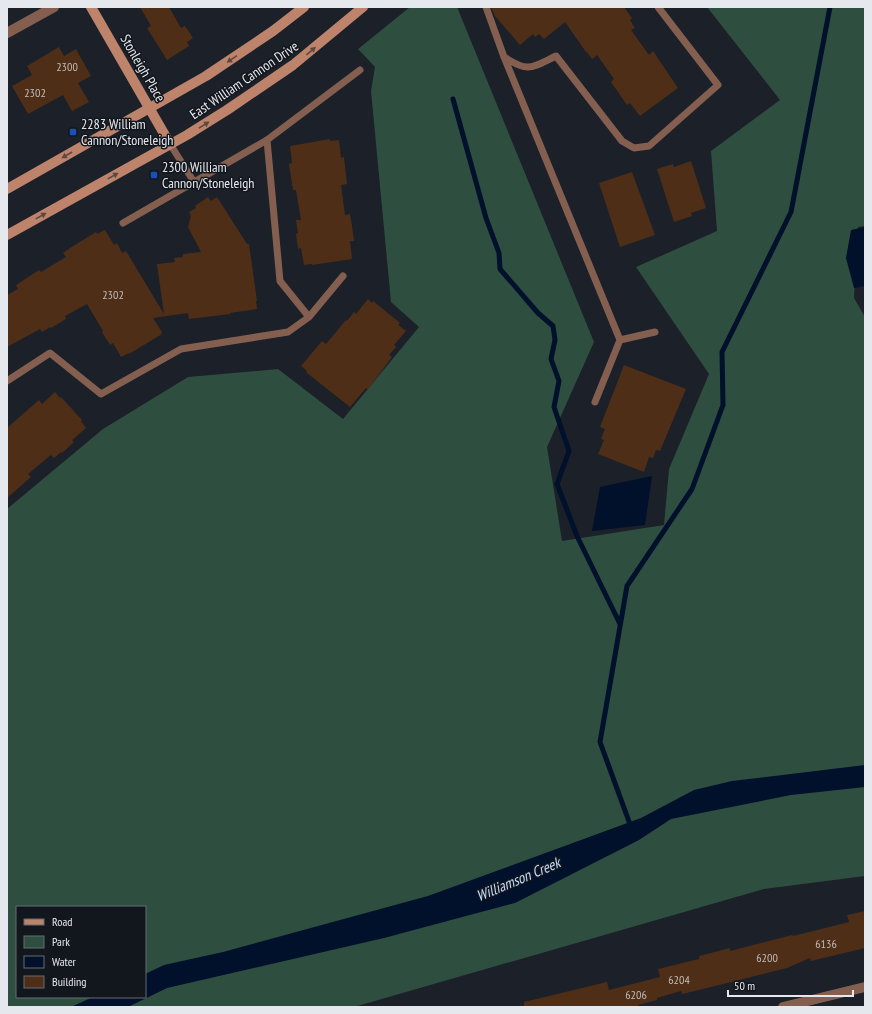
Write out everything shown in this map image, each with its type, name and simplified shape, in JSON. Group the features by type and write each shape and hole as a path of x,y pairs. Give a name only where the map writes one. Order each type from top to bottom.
{"main road":[{"name":"Stonleigh Place","path":"91,7 170,144"},
{"name":"East William Cannon Drive","path":"7,189 206,76 273,31 304,7"},
{"name":"East William Cannon Drive","path":"7,235 228,110 293,65 363,7"}],"street":[{"path":"7,33 54,7"},
{"path":"783,1007 817,1003 865,987"}],"lane":[{"path":"486,7 504,57 620,340 595,402"},
{"path":"504,57 516,65 531,68 556,56 622,141 634,148 649,146 718,85 658,7"},
{"path":"123,223 267,140 360,70"},
{"path":"267,140 280,281 308,317"},
{"path":"170,144 194,182"},
{"path":"7,380 50,353 101,394 181,349 288,332 308,317 343,276"},
{"path":"620,340 655,332"}],"green space":[{"path":"410,7 457,7 594,342 547,447 562,541 664,525 669,469 709,374 636,267 717,231 711,151 780,100 707,7 865,7 865,226 858,227 854,298 865,317 865,876 764,889 354,1007 7,1007 7,509 103,429 188,377 278,369 343,419 419,327 391,302 371,91 375,67 358,49"}],"water":[{"path":"865,227 865,286 854,288 846,258 851,230"},
{"path":"652,476 645,525 592,531 600,487"},
{"name":"Williamson Creek","path":"865,765 865,787 791,795 671,819 639,840 515,903 384,938 167,988 128,1007 71,1007 91,998 146,998 146,974 164,965 223,952 428,896 641,818 694,790 732,781"}],"building":[{"path":"140,7 169,7 181,28 185,26 193,38 187,42 189,46 167,60 147,28 151,26"},
{"path":"491,7 624,7 632,18 630,20 635,28 631,30 649,55 653,51 678,88 640,116 630,103 627,105 611,82 614,79 597,55 592,59 565,22 544,39 539,34 535,37 533,34 520,45 495,16"},
{"path":"59,47 64,56 76,49 91,76 78,83 89,102 72,111 63,95 28,114 12,86 32,75 27,66"},
{"path":"330,139 330,141 339,140 341,158 344,157 347,184 341,185 345,215 350,214 352,226 354,241 350,241 352,259 304,265 301,248 298,249 296,234 298,233 296,220 301,220 296,190 293,190 289,164 292,163 290,146"},
{"path":"691,161 706,208 691,213 692,216 674,222 657,169 673,164 674,167"},
{"path":"632,172 655,235 620,247 599,183"},
{"path":"208,197 211,201 217,197 247,244 249,244 257,309 189,319 188,313 153,318 162,334 129,354 121,357 113,343 110,345 87,304 65,316 66,319 51,328 50,327 42,332 40,329 7,347 7,295 18,289 16,285 39,270 41,272 66,257 63,253 70,248 96,232 97,234 105,230 114,245 117,243 122,253 126,251 164,314 157,264 175,262 174,258 183,257 183,254 201,252 188,227 191,216 189,212"},
{"path":"368,299 372,303 373,301 400,323 398,325 406,331 394,345 396,347 389,355 392,357 368,389 366,388 350,407 307,373 307,371 301,366 322,341 326,344 346,320 347,321 354,312 356,314"},
{"path":"624,365 686,389 660,451 656,450 653,458 649,457 644,472 598,454 604,440 601,439 605,429 600,427"},
{"path":"55,392 82,420 81,421 86,428 72,440 74,442 62,453 61,452 54,458 51,455 28,474 31,477 7,498 7,428 39,400 42,404"},
{"path":"865,911 865,948 811,961 810,958 787,968 682,994 681,991 638,1005 639,1007 524,1007 524,1002 607,982 609,990 660,977 658,969 699,959 699,956 730,948 730,951 849,922 847,915"}],"waterway":[{"path":"631,827 600,742 627,586 692,489 723,405 722,352 791,212 830,7"},
{"path":"453,99 486,218 499,253 500,269 538,313 553,326 555,340 551,359 559,381 554,407 569,451 557,484 577,536 620,624"}],"place":[{"name":"2283 William Cannon/Stoneleigh","path":"73,132"},
{"name":"2300 William Cannon/Stoneleigh","path":"154,175"}]}
